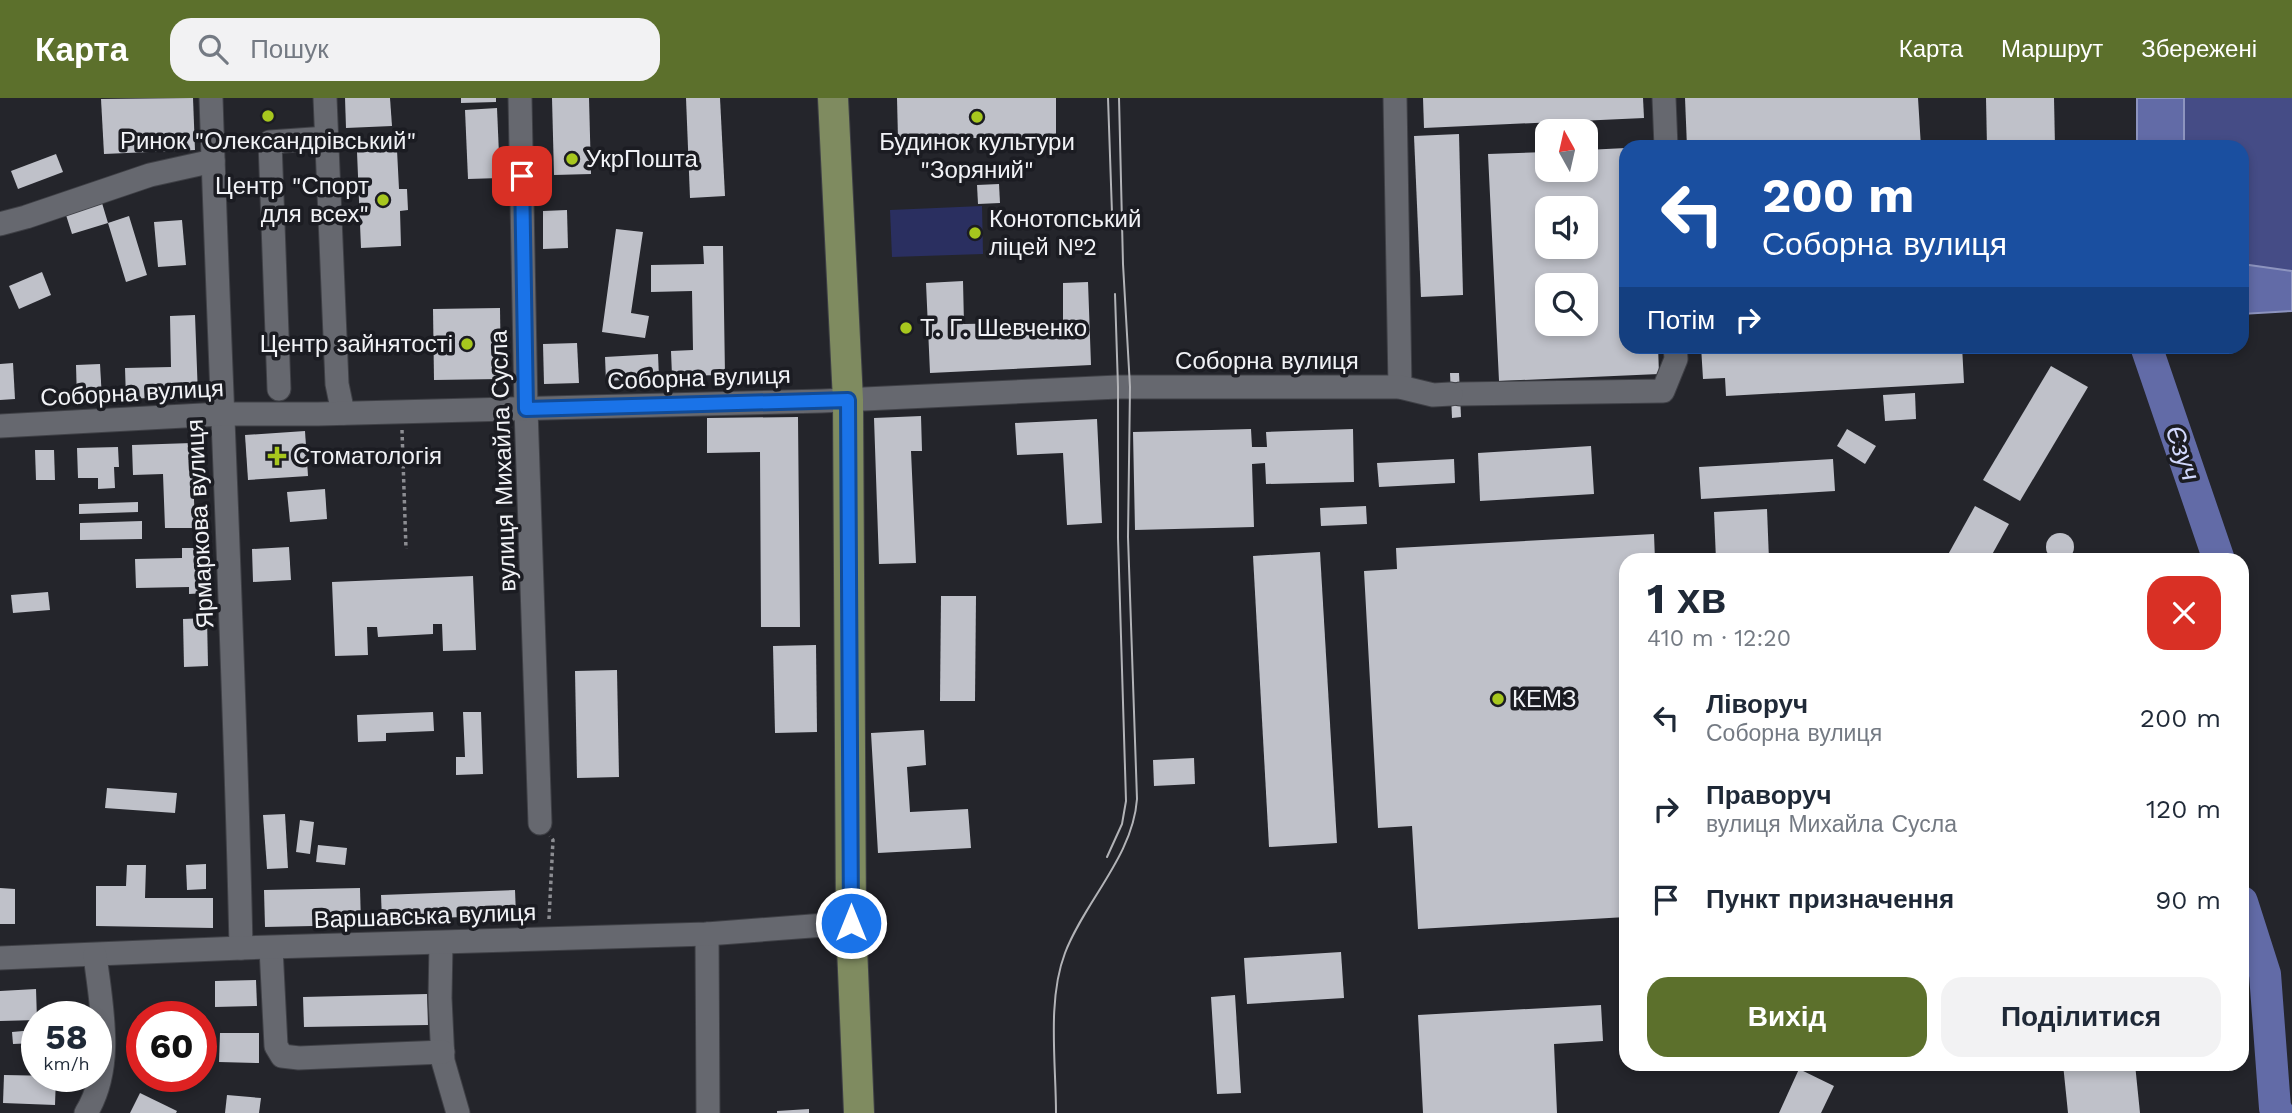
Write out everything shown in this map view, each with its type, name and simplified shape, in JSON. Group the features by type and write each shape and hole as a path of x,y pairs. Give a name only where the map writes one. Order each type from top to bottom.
{"main road":[{"path":"833,98 848,400 851,923 859,1113"}],"street":[{"name":"Ярмаркова вулиця","path":"211,98 221,414 236,719 241,948"},
{"path":"325,98 337,384 343,413"},
{"name":"вулиця Михайла Сусла","path":"520,98 526,409 540,823"},
{"path":"1395,98 1400,387"},
{"path":"1664,98 1666,140"},
{"path":"279,389 270,142 327,138"},
{"path":"0,224 150,174 213,161"},
{"name":"Соборна вулиця","path":"0,426 221,414 848,400 1118,387 1400,387 1433,395 1663,391 1676,354"},
{"name":"Варшавська вулиця","path":"0,958 706,934 851,923"},
{"path":"706,934 708,1113"},
{"path":"441,943 443,1052 458,1113"},
{"path":"271,948 276,1046 282,1056 299,1058 443,1052"},
{"path":"86,1113 95,1098 104,1062 95,954"}],"path":[{"path":"402,424 406,549"},
{"path":"540,823 554,841 547,938"}],"shaded area":[{"path":"2137,98 2184,98 2184,140 2137,140"},
{"path":"2184,98 2292,98 2292,271 2249,265 2249,140 2184,140"},
{"path":"982,206 983,254 892,257 890,210"},
{"path":"2249,265 2292,271 2292,311 2249,314"}],"building":[{"path":"193,98 195,150 104,154 101,99"},
{"path":"345,98 390,98 392,126 346,128"},
{"path":"461,98 496,98 496,102 461,103"},
{"path":"552,98 589,98 591,174 554,175"},
{"path":"686,98 720,98 725,196 690,198"},
{"name":"Будинок культури \"Зоряний\"","path":"897,98 1056,98 1056,137 898,139"},
{"path":"1423,98 1643,98 1644,118 1535,119 1535,123 1424,128"},
{"path":"1685,98 1918,98 1921,140 1687,140"},
{"path":"1986,98 2054,98 2055,140 1987,140"},
{"path":"497,108 500,178 468,179 465,110"},
{"path":"1459,134 1463,295 1421,297 1414,136"},
{"path":"1619,148 1619,354 1658,354 1659,374 1499,381 1488,154 1535,152 1535,182 1598,182 1598,149"},
{"name":"Центр \"Спорт для всех\"","path":"397,150 399,189 407,189 408,210 400,211 401,246 361,248 357,152"},
{"path":"56,154 63,172 18,189 11,171"},
{"path":"999,184 1000,203 978,204 977,185"},
{"path":"102,203 108,223 72,234 66,215"},
{"path":"567,210 568,248 543,249 543,211"},
{"path":"129,216 147,275 126,282 108,223"},
{"path":"182,220 186,265 158,267 154,222"},
{"path":"616,229 643,232 631,313 649,316 645,338 602,332"},
{"path":"703,246 723,246 725,375 672,376 671,351 693,350 692,291 651,292 651,265 704,264"},
{"path":"42,272 51,295 19,309 9,286"},
{"path":"963,281 964,324 1063,322 1063,283 1088,282 1091,365 930,373 926,283"},
{"name":"Центр зайнятості","path":"500,308 501,379 434,380 433,309"},
{"path":"195,315 198,396 126,399 125,368 171,367 170,316"},
{"path":"577,343 579,383 544,384 543,344"},
{"path":"658,354 659,378 606,381 605,357"},
{"path":"1701,354 1962,354 1964,383 1726,396 1725,378 1703,379"},
{"path":"13,363 15,399 0,400 0,364"},
{"path":"100,364 102,399 77,400 76,365"},
{"path":"2051,366 2088,387 2020,501 1983,480"},
{"path":"1450,373 1459,373 1461,417 1452,418"},
{"path":"1915,393 1916,419 1885,421 1883,395"},
{"path":"921,416 922,451 911,451 916,563 879,564 874,418"},
{"path":"798,417 800,627 761,627 760,452 707,453 707,418"},
{"path":"1097,419 1102,523 1067,525 1063,453 1017,455 1015,423"},
{"path":"1251,429 1252,447 1267,447 1266,432 1353,429 1354,482 1266,484 1265,463 1252,464 1254,527 1135,530 1133,432"},
{"path":"1847,429 1876,446 1865,464 1837,446"},
{"name":"Стоматологія","path":"305,431 308,476 248,480 245,435"},
{"path":"192,443 195,528 165,528 163,474 133,475 132,445"},
{"path":"1591,446 1594,494 1480,501 1478,453"},
{"path":"118,447 119,467 114,467 115,488 98,489 98,478 78,478 77,448"},
{"path":"35,450 54,450 55,480 36,480"},
{"path":"1454,459 1455,483 1379,487 1377,463"},
{"path":"1833,459 1835,491 1701,499 1699,467"},
{"path":"325,489 327,519 290,522 287,492"},
{"path":"138,502 138,512 79,514 79,504"},
{"path":"1366,506 1367,524 1321,526 1320,508"},
{"path":"1975,506 2009,524 1993,553 1949,553"},
{"path":"1767,509 1769,553 1716,553 1714,512"},
{"path":"142,521 142,539 80,540 80,523"},
{"path":"2060,533 2070,537 2074,547 2072,553 2048,553 2046,547 2050,537"},
{"name":"КЕМЗ","path":"1654,534 1655,553 1619,553 1619,917 1418,929 1412,826 1378,828 1364,571 1397,569 1396,548"},
{"path":"289,547 291,580 253,582 252,549"},
{"path":"182,548 205,548 206,593 189,594 189,587 136,588 135,559 182,558"},
{"path":"1320,552 1337,843 1269,847 1253,556"},
{"path":"473,576 476,650 443,651 442,624 433,624 433,634 378,637 377,627 367,627 368,655 335,656 332,582"},
{"path":"48,592 50,610 13,613 11,595"},
{"path":"941,596 976,596 975,701 940,701"},
{"path":"207,618 208,666 184,667 183,619"},
{"path":"816,645 817,732 775,733 773,646"},
{"path":"617,670 619,777 577,778 575,671"},
{"path":"433,712 434,731 386,733 386,741 358,742 357,715"},
{"path":"463,712 481,712 483,774 456,775 456,757 465,757"},
{"path":"924,730 926,765 907,767 910,812 968,809 971,848 878,853 871,733"},
{"path":"1194,758 1195,784 1154,786 1153,760"},
{"path":"107,788 177,793 175,813 105,808"},
{"path":"285,814 288,868 267,869 263,815"},
{"path":"300,820 314,822 310,854 296,852"},
{"path":"318,845 347,848 345,865 316,862"},
{"path":"206,864 206,889 187,890 186,865"},
{"path":"127,865 146,865 145,898 213,898 213,928 96,926 96,886 126,886"},
{"path":"0,888 15,889 15,924 0,924"},
{"path":"360,888 361,925 265,927 264,890"},
{"path":"515,890 516,915 382,920 381,895"},
{"path":"1341,952 1344,998 1247,1004 1244,958"},
{"path":"256,980 257,1006 217,1007 215,981"},
{"path":"36,989 36,1001 21,1001 21,1020 0,1021 0,991"},
{"path":"427,994 428,1025 304,1027 303,997"},
{"path":"1235,995 1241,1093 1217,1094 1211,997"},
{"path":"1601,1005 1603,1041 1554,1044 1557,1113 1423,1113 1418,1015"},
{"path":"21,1031 21,1044 13,1044 12,1032"},
{"path":"220,1033 259,1033 259,1063 219,1062"},
{"path":"1798,1071 1834,1086 1821,1113 1779,1113"},
{"path":"2064,1071 2136,1071 2140,1113 2068,1113"},
{"path":"4,1075 21,1075 21,1092 55,1092 55,1105 3,1103"},
{"path":"140,1093 177,1111 176,1113 130,1113"},
{"path":"227,1095 261,1098 259,1113 225,1113"},
{"path":"809,1109 809,1113 777,1113 777,1111"}],"waterway":[{"name":"Єзуч","path":"2149,354 2217,553"},
{"name":"Єзуч","path":"2249,924 2265,974 2275,1108 2278,1113"}],"tram line":[{"path":"1108,98 1112,213"},
{"path":"1056,1113 1054,1011 1059,971 1074,934 1127,840 1137,799 1128,537 1130,387 1123,264 1119,98"},
{"path":"1107,857 1122,824 1126,801 1118,538 1115,294"}],"place":[{"name":"Ринок \"Олександрівський\"","path":"268,116"},
{"name":"Будинок культури \"Зоряний\"","path":"977,117"},
{"name":"УкрПошта","path":"572,159"},
{"name":"Центр \"Спорт для всех\"","path":"383,200"},
{"name":"Конотопський ліцей №2","path":"975,233"},
{"name":"Т. Г. Шевченко","path":"906,328"},
{"name":"Центр зайнятості","path":"467,344"},
{"name":"Стоматологія","path":"277,456"},
{"name":"КЕМЗ","path":"1498,699"}],"route":[{"path":"522,176 526,409 848,400 851,923"}]}
